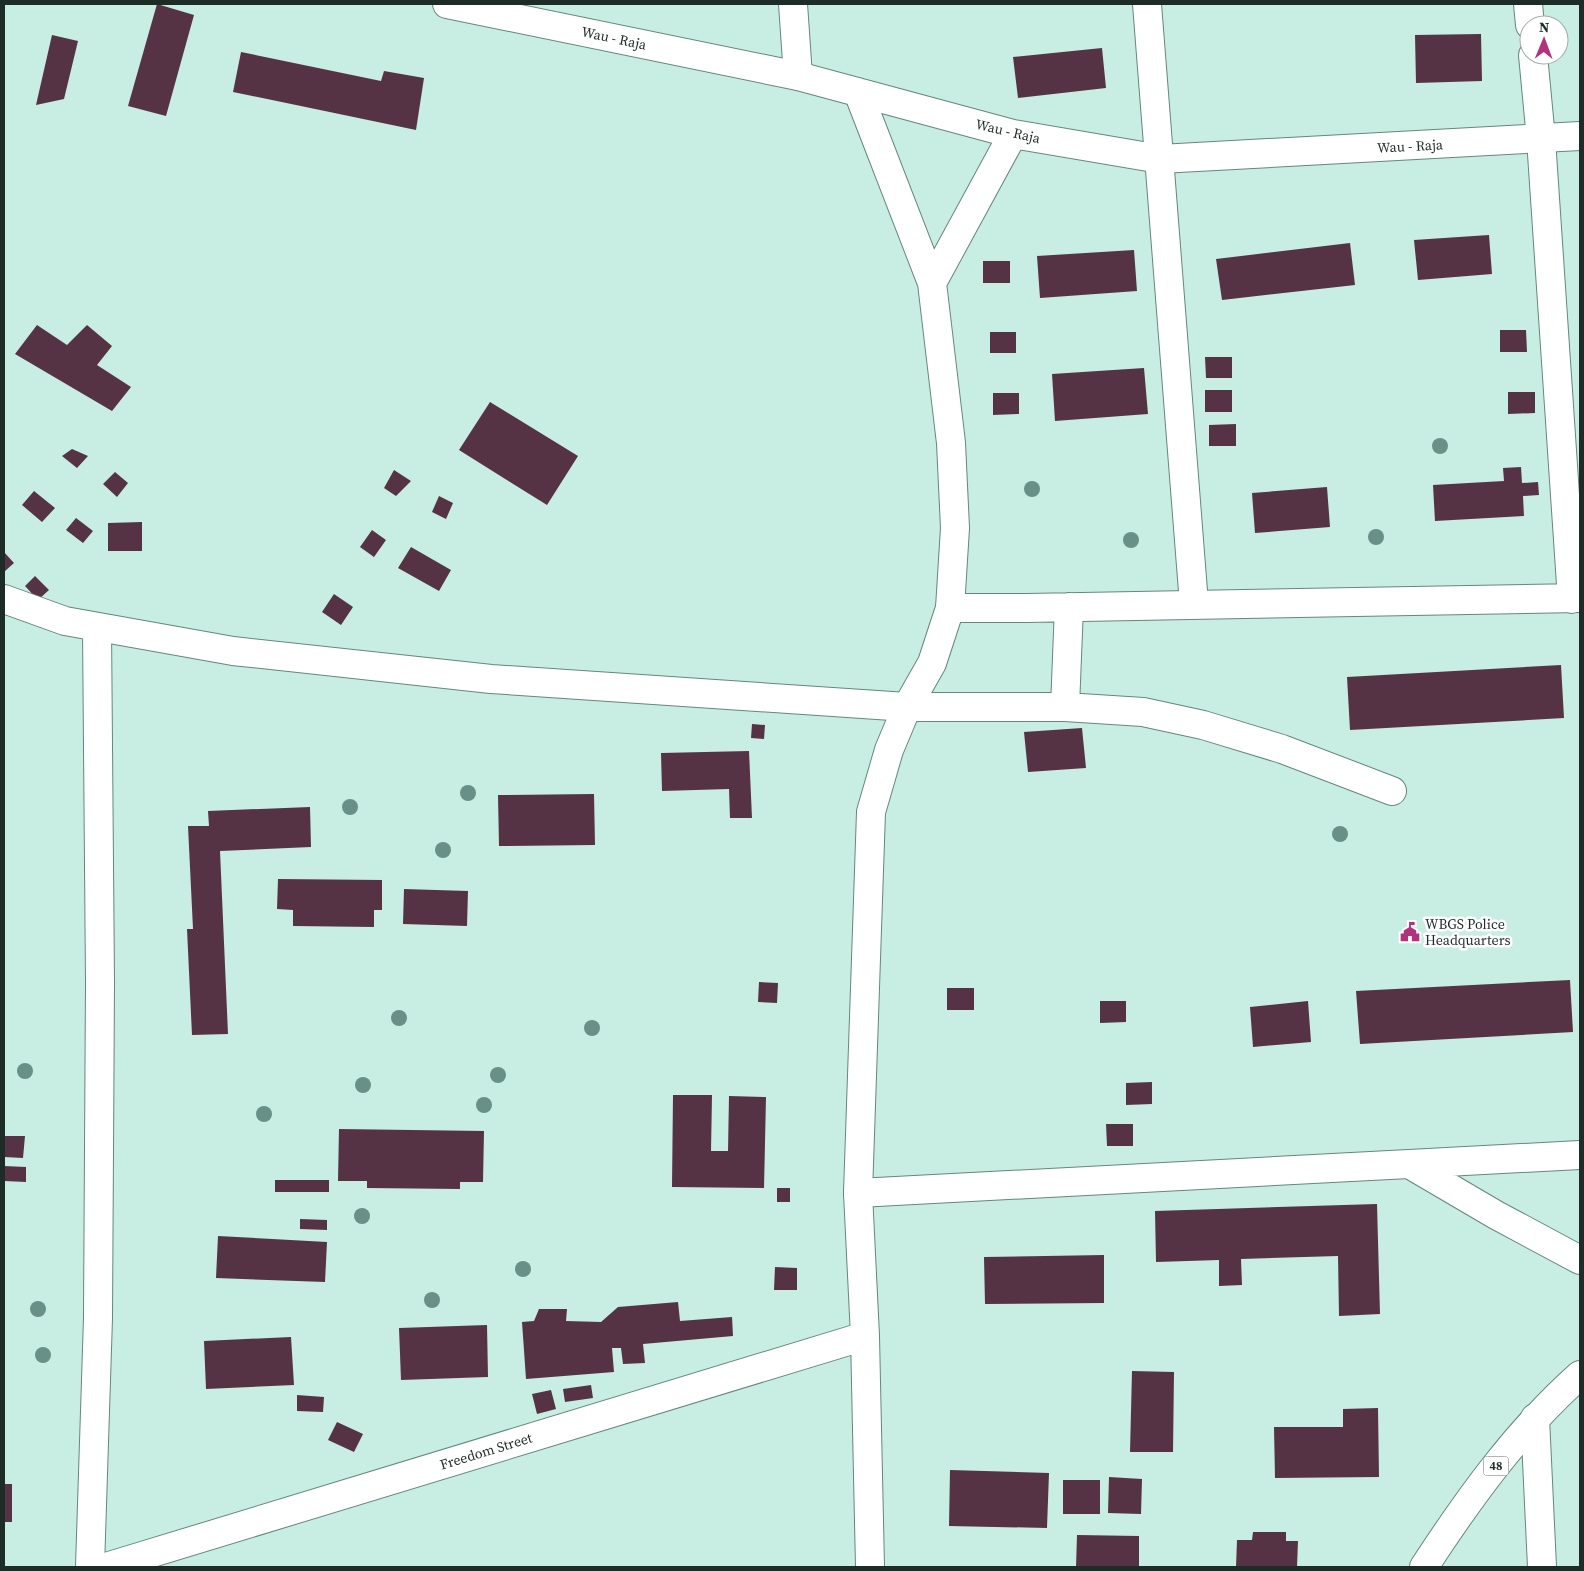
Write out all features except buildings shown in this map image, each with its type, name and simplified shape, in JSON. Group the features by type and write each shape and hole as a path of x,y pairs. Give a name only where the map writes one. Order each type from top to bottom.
{"street":[{"path":"793,4 798,76"},
{"path":"1147,4 1194,604"},
{"name":"Wau - Raja","path":"464,5 798,76 1013,134 1160,159 1580,136"},
{"path":"950,608 1576,598 1534,65"},
{"path":"858,92 932,283 951,443 955,528 950,608 932,662 907,707 889,750 871,812 858,1193 865,1336 870,1567"},
{"path":"932,283 1013,134"},
{"path":"4,599 65,621 233,651 491,678 907,707 1066,707 1143,712 1203,725 1282,749 1392,791"},
{"path":"1066,707 1069,607"},
{"path":"90,1567 98,1308 100,983 97,627"},
{"path":"858,1193 1580,1155"},
{"path":"1409,1164 1496,1215 1580,1260"},
{"name":"Freedom Street","path":"106,1567 865,1336"},
{"name":"48","path":"1424,1567 1466,1504 1535,1418 1554,1398 1580,1376"},
{"path":"1535,1418 1542,1567"}],"place":[{"name":"WBGS Police Headquarters","path":"1410,932"}]}
